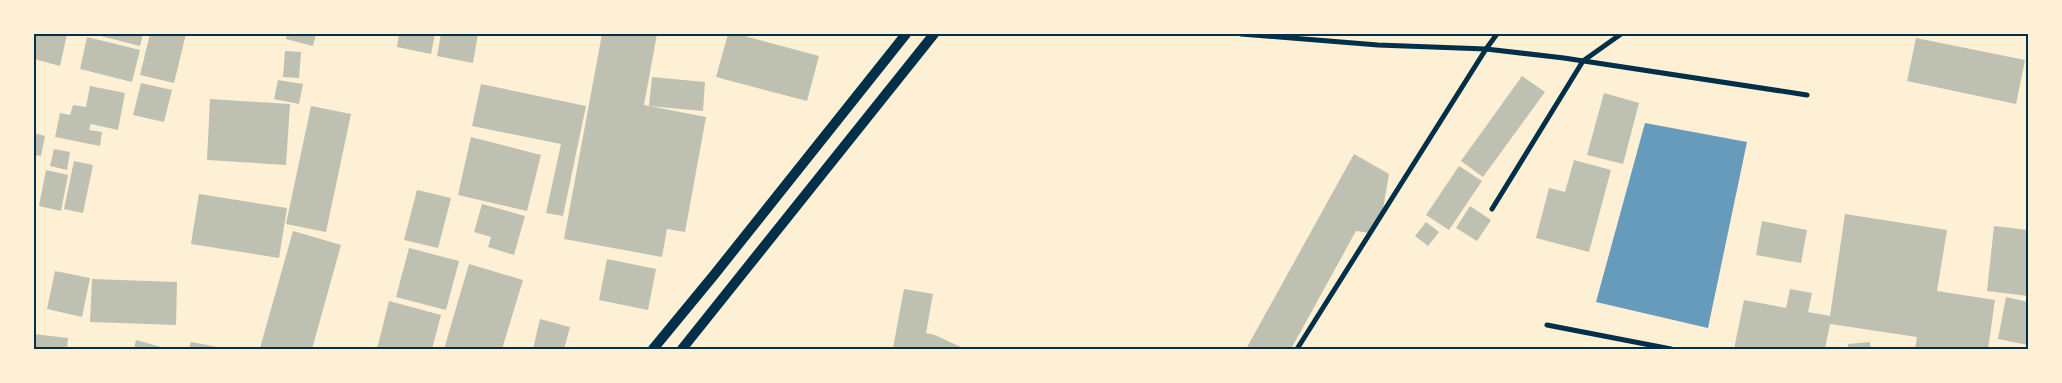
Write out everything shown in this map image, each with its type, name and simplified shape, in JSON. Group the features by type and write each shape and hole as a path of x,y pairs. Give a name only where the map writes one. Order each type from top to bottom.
{"main road":[{"path":"653,349 714,276 906,34"},
{"path":"682,349 934,34"}],"street":[{"path":"1241,34 1378,46 1486,49 1583,61 1807,95"},
{"path":"1297,349 1497,34"},
{"path":"1492,209 1583,61 1621,34"},
{"path":"1548,325 1671,349"}],"water":[{"path":"1645,123 1747,142 1708,328 1596,302"}],"building":[{"path":"34,34 67,34 60,66 34,59"},
{"path":"93,34 143,34 140,46"},
{"path":"150,34 186,34 174,83 140,75"},
{"path":"287,34 316,34 313,46 286,39"},
{"path":"399,34 435,34 431,54 397,47"},
{"path":"441,34 478,34 473,63 437,56"},
{"path":"602,34 657,34 644,105 706,117 685,232 667,229 662,257 564,239"},
{"path":"728,34 737,34 819,56 807,101 716,77"},
{"path":"87,37 140,50 132,82 80,69"},
{"path":"1916,38 2025,60 2016,104 1907,81"},
{"path":"285,51 301,52 299,78 283,77"},
{"path":"1522,76 1545,92 1483,177 1461,161"},
{"path":"652,77 705,82 703,111 649,106"},
{"path":"278,80 303,84 299,104 274,99"},
{"path":"141,83 172,90 164,122 133,115"},
{"path":"481,84 586,106 563,216 546,213 561,144 472,126"},
{"path":"90,86 125,93 118,130 91,124 89,130 102,132 100,146 55,137 60,113 70,115 73,105 86,107"},
{"path":"1604,93 1639,103 1623,164 1587,155"},
{"path":"210,99 290,104 286,165 207,160"},
{"path":"311,106 351,114 326,232 286,224"},
{"path":"34,133 45,136 41,156 34,155"},
{"path":"471,137 541,155 527,211 458,195"},
{"path":"54,149 70,152 67,170 50,166"},
{"path":"1354,154 1389,174 1383,209 1370,233 1356,231 1291,349 1246,349"},
{"path":"1574,160 1611,170 1589,252 1536,238 1549,188 1565,192"},
{"path":"74,161 93,165 83,213 64,209"},
{"path":"1459,166 1482,181 1449,230 1426,215"},
{"path":"46,170 68,175 61,211 39,206"},
{"path":"417,190 451,198 438,248 404,240"},
{"path":"199,194 287,208 279,258 191,244"},
{"path":"482,204 525,216 514,255 488,247 491,237 474,232"},
{"path":"1470,206 1491,220 1477,241 1456,228"},
{"path":"1845,214 1947,230 1937,291 1995,300 1988,349 1915,349 1917,337 1830,324 1825,349 1734,349 1744,300 1786,308 1790,289 1812,293 1808,312 1830,316"},
{"path":"1762,221 1807,230 1801,263 1756,255"},
{"path":"1426,222 1439,232 1428,246 1415,236"},
{"path":"1994,226 2028,230 2028,296 1987,291"},
{"path":"293,231 341,245 312,349 260,348"},
{"path":"409,248 459,261 446,310 396,297"},
{"path":"607,259 656,269 648,310 599,300"},
{"path":"469,264 523,280 502,349 444,349"},
{"path":"55,271 90,278 82,317 47,309"},
{"path":"92,279 177,282 176,325 90,322"},
{"path":"904,289 933,294 926,333 935,335 965,349 893,348"},
{"path":"2006,297 2028,302 2028,345 1998,339"},
{"path":"389,301 441,315 432,349 377,349"},
{"path":"540,319 570,327 564,349 533,349"},
{"path":"34,334 68,338 67,349 34,349"},
{"path":"136,340 168,349 134,349"},
{"path":"191,342 223,348 223,349 189,349"},
{"path":"1870,342 1871,349 1848,349 1848,344"}]}
